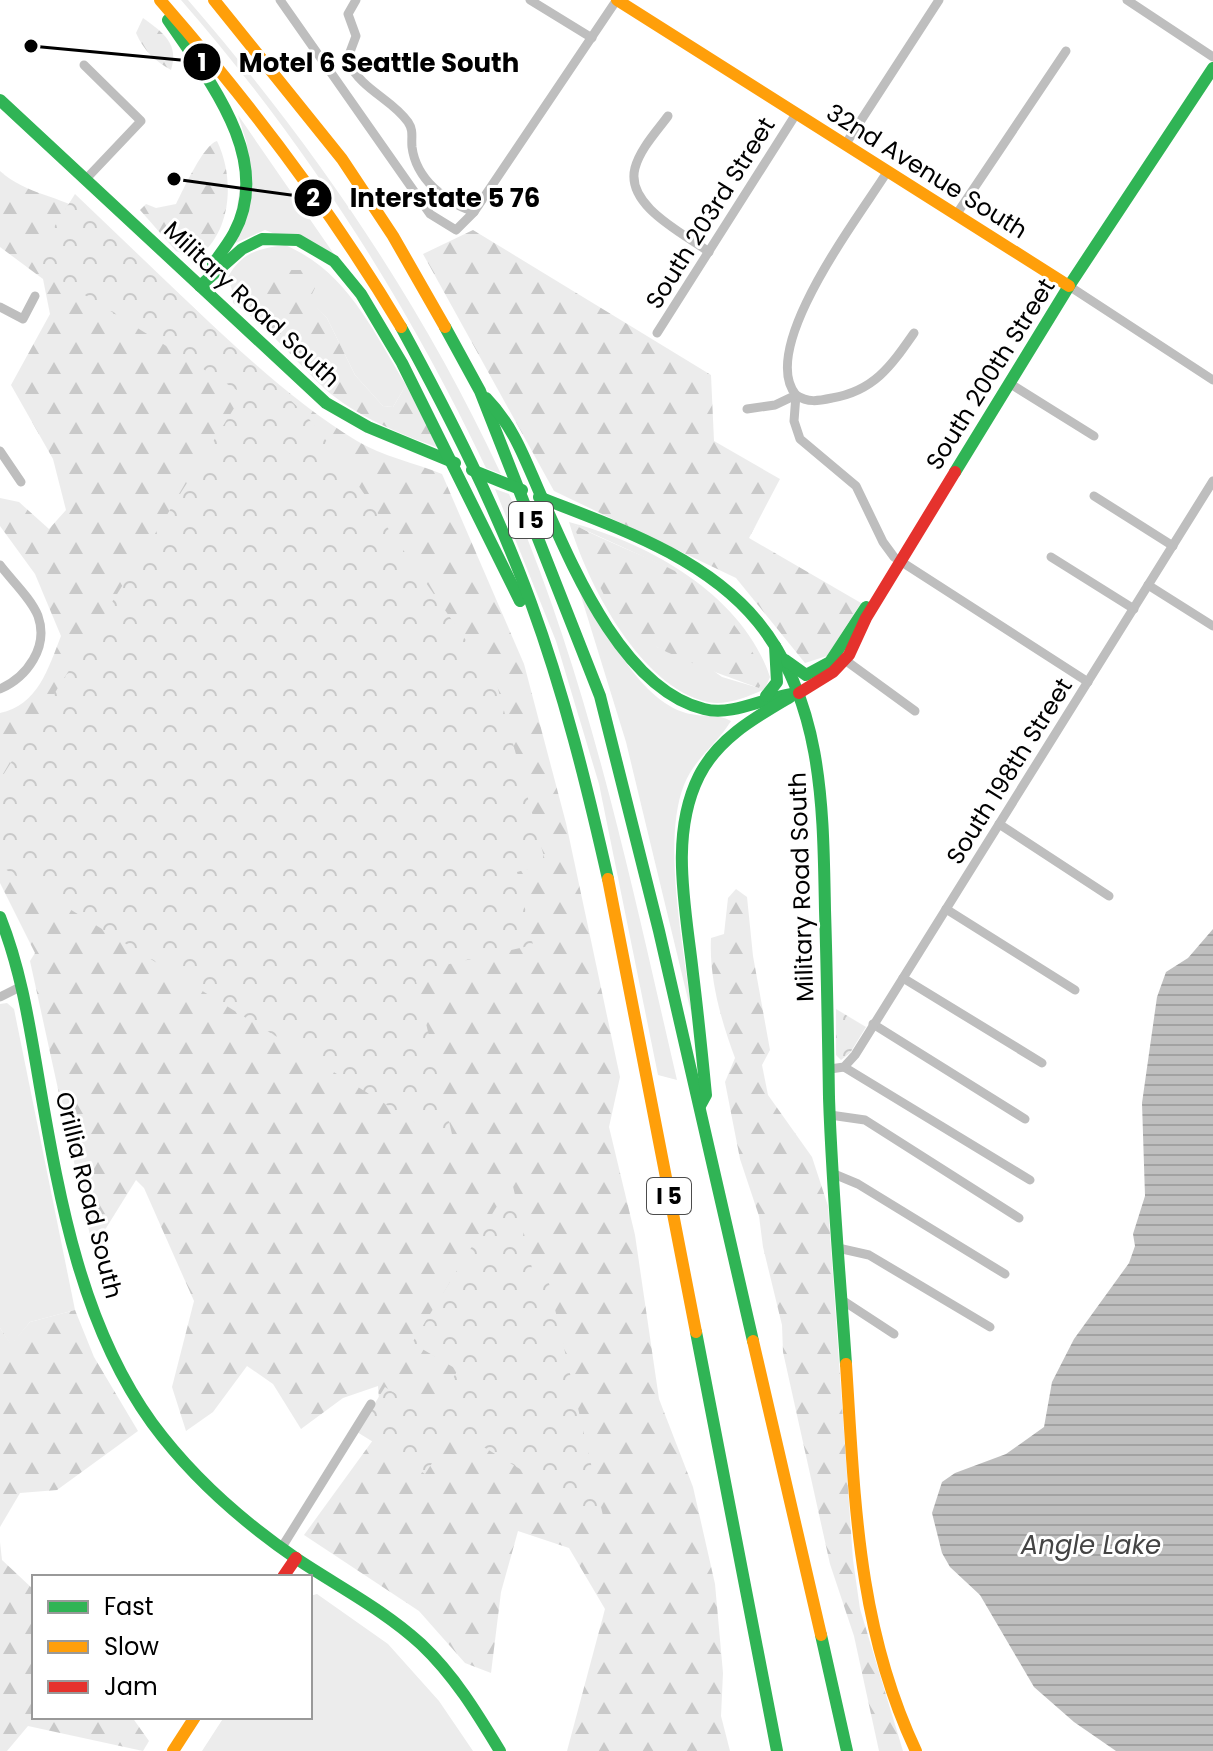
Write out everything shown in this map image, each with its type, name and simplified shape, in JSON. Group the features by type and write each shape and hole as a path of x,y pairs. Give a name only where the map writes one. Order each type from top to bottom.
{"main road":[{"path":"157,0 226,108 239,136 245,161 245,190 240,216 230,240 205,273 200,286"},
{"name":"I 5","path":"157,0 209,53 265,122 373,281 470,460 511,551 579,755 622,946 777,1751"},
{"name":"I 5","path":"214,0 342,159 401,249 480,391 600,696 614,740 847,1751"},
{"name":"32nd Avenue South","path":"617,0 1069,286"},
{"name":"South 200th Street","path":"698,1108 706,1095 681,876 685,811 700,774 724,740 759,713 835,673 845,660 900,562 1069,286 1213,68"},
{"name":"Military Road South","path":"0,100 326,403 405,443 623,529 718,585 758,621 783,659 799,693 817,755 823,808 830,1115 861,1573 890,1698 916,1751"},
{"path":"200,286 242,247 268,238 299,240 335,262 352,282 433,416 502,568 544,646"},
{"path":"480,391 508,421 582,579 616,640 645,676 674,700 702,710 732,711 765,697 799,693"},
{"path":"783,659 806,675 826,665 869,603 878,599"},
{"path":"765,697 777,682 775,646"},
{"name":"Orillia Road South","path":"0,917 20,987 73,1242 91,1303 116,1361 155,1425 228,1505 296,1558 389,1617 423,1645 445,1669 500,1751"},
{"path":"284,1575 296,1558"},
{"path":"173,1751 194,1719"}],"street":[{"path":"280,0 430,214 456,230 474,212 617,0"},
{"path":"356,0 348,14 356,36 347,60 350,68 362,84 409,124 413,135 412,148 433,188 450,202 474,212"},
{"path":"530,0 592,38"},
{"path":"845,145 939,0"},
{"path":"1127,0 1213,57"},
{"path":"956,215 1066,51"},
{"path":"84,65 141,121 85,180"},
{"name":"South 203rd Street","path":"657,333 796,114"},
{"path":"668,116 635,167 636,189 655,213 709,252"},
{"path":"887,172 796,322 787,363 788,382 796,395 794,421 800,439 856,486 871,511 883,542 900,562 1088,682"},
{"name":"32nd Avenue South","path":"1069,286 1213,380"},
{"path":"0,307 23,319 35,296"},
{"path":"747,409 775,405 796,395 817,401 865,389 885,373 914,333"},
{"path":"1009,383 1094,436"},
{"path":"0,451 21,482"},
{"name":"South 198th Street","path":"844,1067 903,978 1213,481"},
{"path":"1094,496 1173,546"},
{"path":"1051,557 1134,609"},
{"path":"0,565 34,609 40,627 40,643 31,665 0,689"},
{"path":"1148,585 1213,626"},
{"path":"845,660 915,711"},
{"path":"999,824 1109,896"},
{"path":"946,909 1075,990"},
{"path":"903,978 1042,1063"},
{"path":"0,997 20,987"},
{"path":"873,1024 1025,1119"},
{"path":"830,1069 844,1067 1030,1180"},
{"path":"830,1115 865,1120 1019,1218"},
{"path":"834,1174 858,1184 1005,1274"},
{"path":"838,1248 869,1255 990,1327"},
{"path":"842,1300 894,1334"},
{"path":"282,1547 371,1404"}],"green space":[{"path":"181,0 188,0 278,110 361,226 436,347 501,474 486,468 422,343 311,166 270,109"},
{"path":"143,18 168,40 173,53 171,70 150,55 139,39 136,33"},
{"path":"238,115 336,257 265,230 231,245 247,144"},
{"path":"217,141 226,171 227,204 217,234 197,258 176,251 140,210 146,204 156,208 176,204 200,159"},
{"path":"0,171 21,185 87,214 252,362 321,417 367,446 442,474 524,664 566,823 620,1077 609,1127 635,1235 659,1399 693,1487 715,1584 723,1673 721,1716 730,1751 567,1751 605,1609 569,1548 518,1531 501,1592 491,1673 465,1663 419,1611 304,1535 381,1429 378,1386 343,1398 301,1429 273,1384 247,1366 213,1412 186,1431 172,1387 194,1301 144,1188 136,1180 93,1249 30,961 35,953 0,883 0,713 13,709 33,694 46,673 61,636 35,574 0,526 0,498 19,502 49,529 66,510 53,459 11,385 50,314 43,279 0,247"},
{"path":"75,194 305,414 333,449 497,685 546,864 517,872 533,945 414,972 455,1147 0,866 0,780 243,394 32,262"},
{"path":"473,230 711,375 714,441 780,479 749,538 861,603 827,656 805,663 736,578 554,491 423,254"},
{"path":"285,245 326,271 356,304 406,385 393,407 383,406 355,375 327,318 308,300 244,281 232,290 228,277 239,262 259,250"},
{"path":"277,270 306,270 315,288 309,300 327,318 355,375 383,406 393,407 406,385 439,448 378,423 336,398 233,303 232,290 244,281"},
{"path":"495,489 509,494 538,565 586,710 625,857 677,1080 658,1075 599,784 556,641"},
{"path":"569,522 599,531 661,559 716,597 757,648 770,677 765,689 741,699 716,703 700,700 677,689 655,672 617,626 577,546","holes":["574,525 677,572 759,688 722,677 707,666 657,647"]},
{"path":"573,524 675,571 703,590 738,630 757,659 765,674 759,688 671,654 629,629 603,593"},
{"path":"572,567 617,650 647,688 683,712 731,721 688,776 677,809 677,898 692,1016 626,742"},
{"path":"736,889 747,897 753,956 770,1050 762,1065 768,1095 812,1157 828,1206 853,1560 860,1609 903,1751 879,1751 854,1636 830,1564 783,1352 782,1325 763,1247 759,1216 740,1159 725,1082 735,1058 717,999 711,938 724,934 728,898"},
{"path":"7,1003 14,1009 75,1310 30,1322 11,1345 0,1328 0,1004"},
{"path":"836,1009 866,1027 850,1053 841,1060 836,1055"},
{"path":"512,1182 535,1281 548,1279 604,1520 454,1429 425,1474 357,1432 385,1387 430,1415 458,1370 412,1343"},
{"path":"75,1310 94,1357 138,1431 57,1490 20,1493 0,1527 0,1328 11,1344 30,1322"},
{"path":"0,1542 2,1560 32,1588 32,1719 133,1719 149,1741 143,1751 28,1726 7,1751 0,1751"},
{"path":"317,1594 388,1644 439,1701 473,1751 202,1751 223,1719 312,1719 312,1595"}],"water":[{"name":"Angle Lake","path":"1213,929 1213,1751 1116,1751 1074,1722 1034,1687 980,1595 950,1567 942,1553 932,1513 942,1482 955,1473 1006,1454 1044,1427 1052,1382 1074,1339 1129,1263 1135,1246 1133,1234 1145,1196 1142,1103 1157,997 1166,972 1188,958"}],"traffic: fast":[{"path":"168,20 217,94 241,149 246,177 244,205 234,233 213,264"},
{"path":"955,472 1069,286 1213,68"},
{"path":"0,100 326,403 368,427 455,463"},
{"path":"200,286 242,249 262,239 298,240 334,261 361,294 402,363 520,601"},
{"path":"401,327 471,463 531,603 574,740 608,879"},
{"path":"445,327 480,391 600,696 659,931 753,1341"},
{"path":"486,398 505,421 518,445 569,558 604,622 625,652 649,677 675,697 715,711 799,693"},
{"path":"472,470 522,490"},
{"path":"539,497 657,546 712,579 758,622 780,654 796,687 816,759 823,835 830,1131 846,1364"},
{"path":"785,660 806,675 830,662 866,607"},
{"path":"766,696 777,682 775,646"},
{"path":"700,1106 706,1095 684,899 684,823 699,776 716,750 764,712 790,697"},
{"path":"0,917 24,1001 56,1174 77,1262 108,1346 128,1385 167,1443 238,1514 277,1545 377,1610 421,1644 454,1681 500,1751"},
{"path":"696,1332 777,1751"},
{"path":"821,1635 847,1751"}],"traffic: slow":[{"path":"160,0 288,158 401,327"},
{"path":"214,0 342,159 393,236 445,327"},
{"path":"617,0 1069,286"},
{"path":"608,879 696,1332"},
{"path":"753,1341 821,1635"},
{"path":"846,1364 852,1464 870,1609 896,1704 916,1751"},
{"path":"173,1751 194,1719"}],"traffic: jam":[{"path":"799,693 833,672 849,655 866,618 955,472"},
{"path":"284,1575 296,1558"}],"place":[{"name":"Motel 6 Seattle South","path":"31,46"},
{"name":"Interstate 5 76","path":"174,179"}]}
